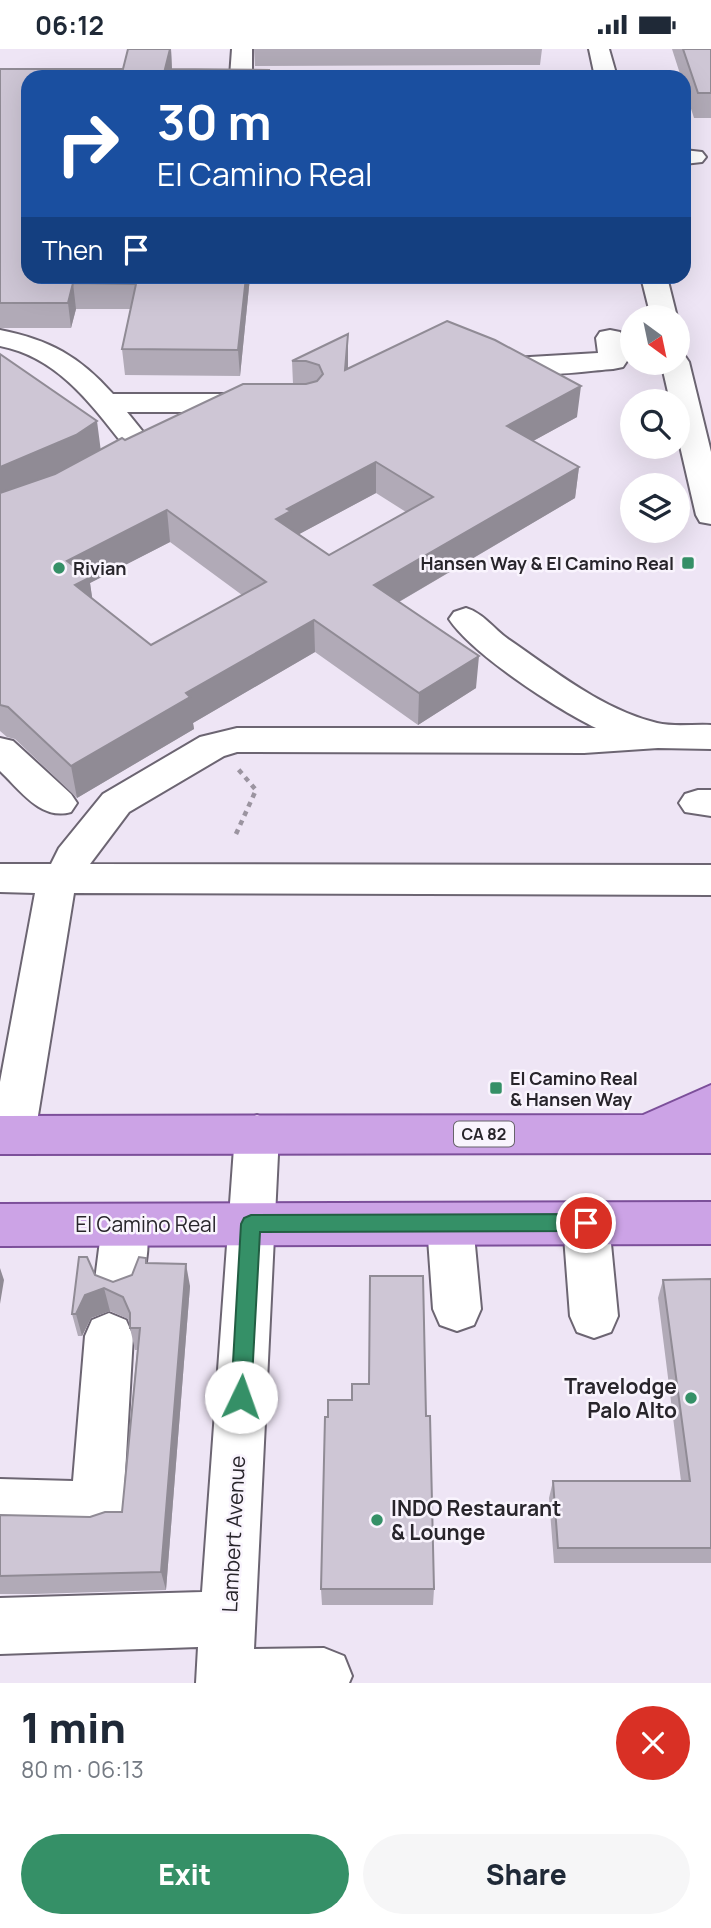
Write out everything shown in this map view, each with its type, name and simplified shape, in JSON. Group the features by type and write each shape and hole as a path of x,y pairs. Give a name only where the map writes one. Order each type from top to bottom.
{"main road":[{"path":"648,1134 711,1104"},
{"name":"CA 82","path":"7,1135 711,1134"},
{"name":"El Camino Real","path":"0,1225 711,1223"}],"street":[{"path":"241,70 242,49"},
{"path":"599,49 604,70"},
{"path":"656,284 661,305"},
{"path":"0,338 29,344 58,358 81,374 137,443 130,452 75,480"},
{"path":"463,346 509,366 613,361 610,338"},
{"path":"679,375 711,515"},
{"path":"105,403 280,403"},
{"path":"466,619 482,637 580,705 608,719 657,736"},
{"path":"7,1135 52,898 62,878 73,858 116,803 213,746 237,740 584,741 657,736 711,737"},
{"path":"0,750 58,803"},
{"path":"0,878 711,880"},
{"name":"Lambert Avenue","path":"225,1680 257,1134"},
{"path":"586,1223 593,1316"},
{"path":"450,1224 457,1309"},
{"path":"119,1280 125,1225"},
{"path":"0,1505 97,1508 109,1336"},
{"path":"0,1626 228,1619"},
{"path":"225,1680 324,1676"}],"path":[{"path":"213,746 226,754 256,790 236,834"}],"building":[{"path":"128,49 170,49 165,69 269,70 21,70 21,284 73,284 68,303 0,303 0,69 123,69"},
{"path":"683,49 711,49 711,93 698,93"},
{"path":"136,284 245,284 238,350 122,349"},
{"name":"Rivian","path":"447,321 495,340 581,386 507,426 579,467 374,585 479,656 419,693 314,620 186,693 190,697 71,766 8,707 0,705 0,493 55,474 122,438 125,440 243,384 306,384 317,381 323,374 319,365 292,361 348,334 345,370","holes":["376,462 433,497 329,555 276,519 291,511 287,509","167,510 266,582 151,645 75,585 89,578 67,561"]},
{"path":"0,354 97,421 76,435 0,467"},
{"path":"79,1257 87,1257 95,1275 113,1282 132,1275 139,1257 146,1258 146,1263 186,1264 161,1572 0,1576 0,1515 90,1517 105,1512 122,1512 140,1328 130,1328 130,1313 123,1297 104,1288 85,1295 76,1314 72,1314"},
{"name":"INDO Restaurant & Lounge","path":"370,1276 423,1276 434,1589 321,1589 325,1417 328,1417 328,1400 352,1400 352,1384 369,1384"},
{"name":"Travelodge Palo Alto","path":"711,1279 711,1548 558,1548 553,1481 690,1481 663,1280"}],"place":[{"name":"Hansen Way & El Camino Real","path":"688,563"},
{"name":"Rivian","path":"59,568"},
{"name":"El Camino Real & Hansen Way","path":"496,1088"},
{"name":"Travelodge Palo Alto","path":"691,1398"},
{"name":"INDO Restaurant & Lounge","path":"377,1520"}],"route":[{"path":"241,1397 251,1224 586,1223"}]}
